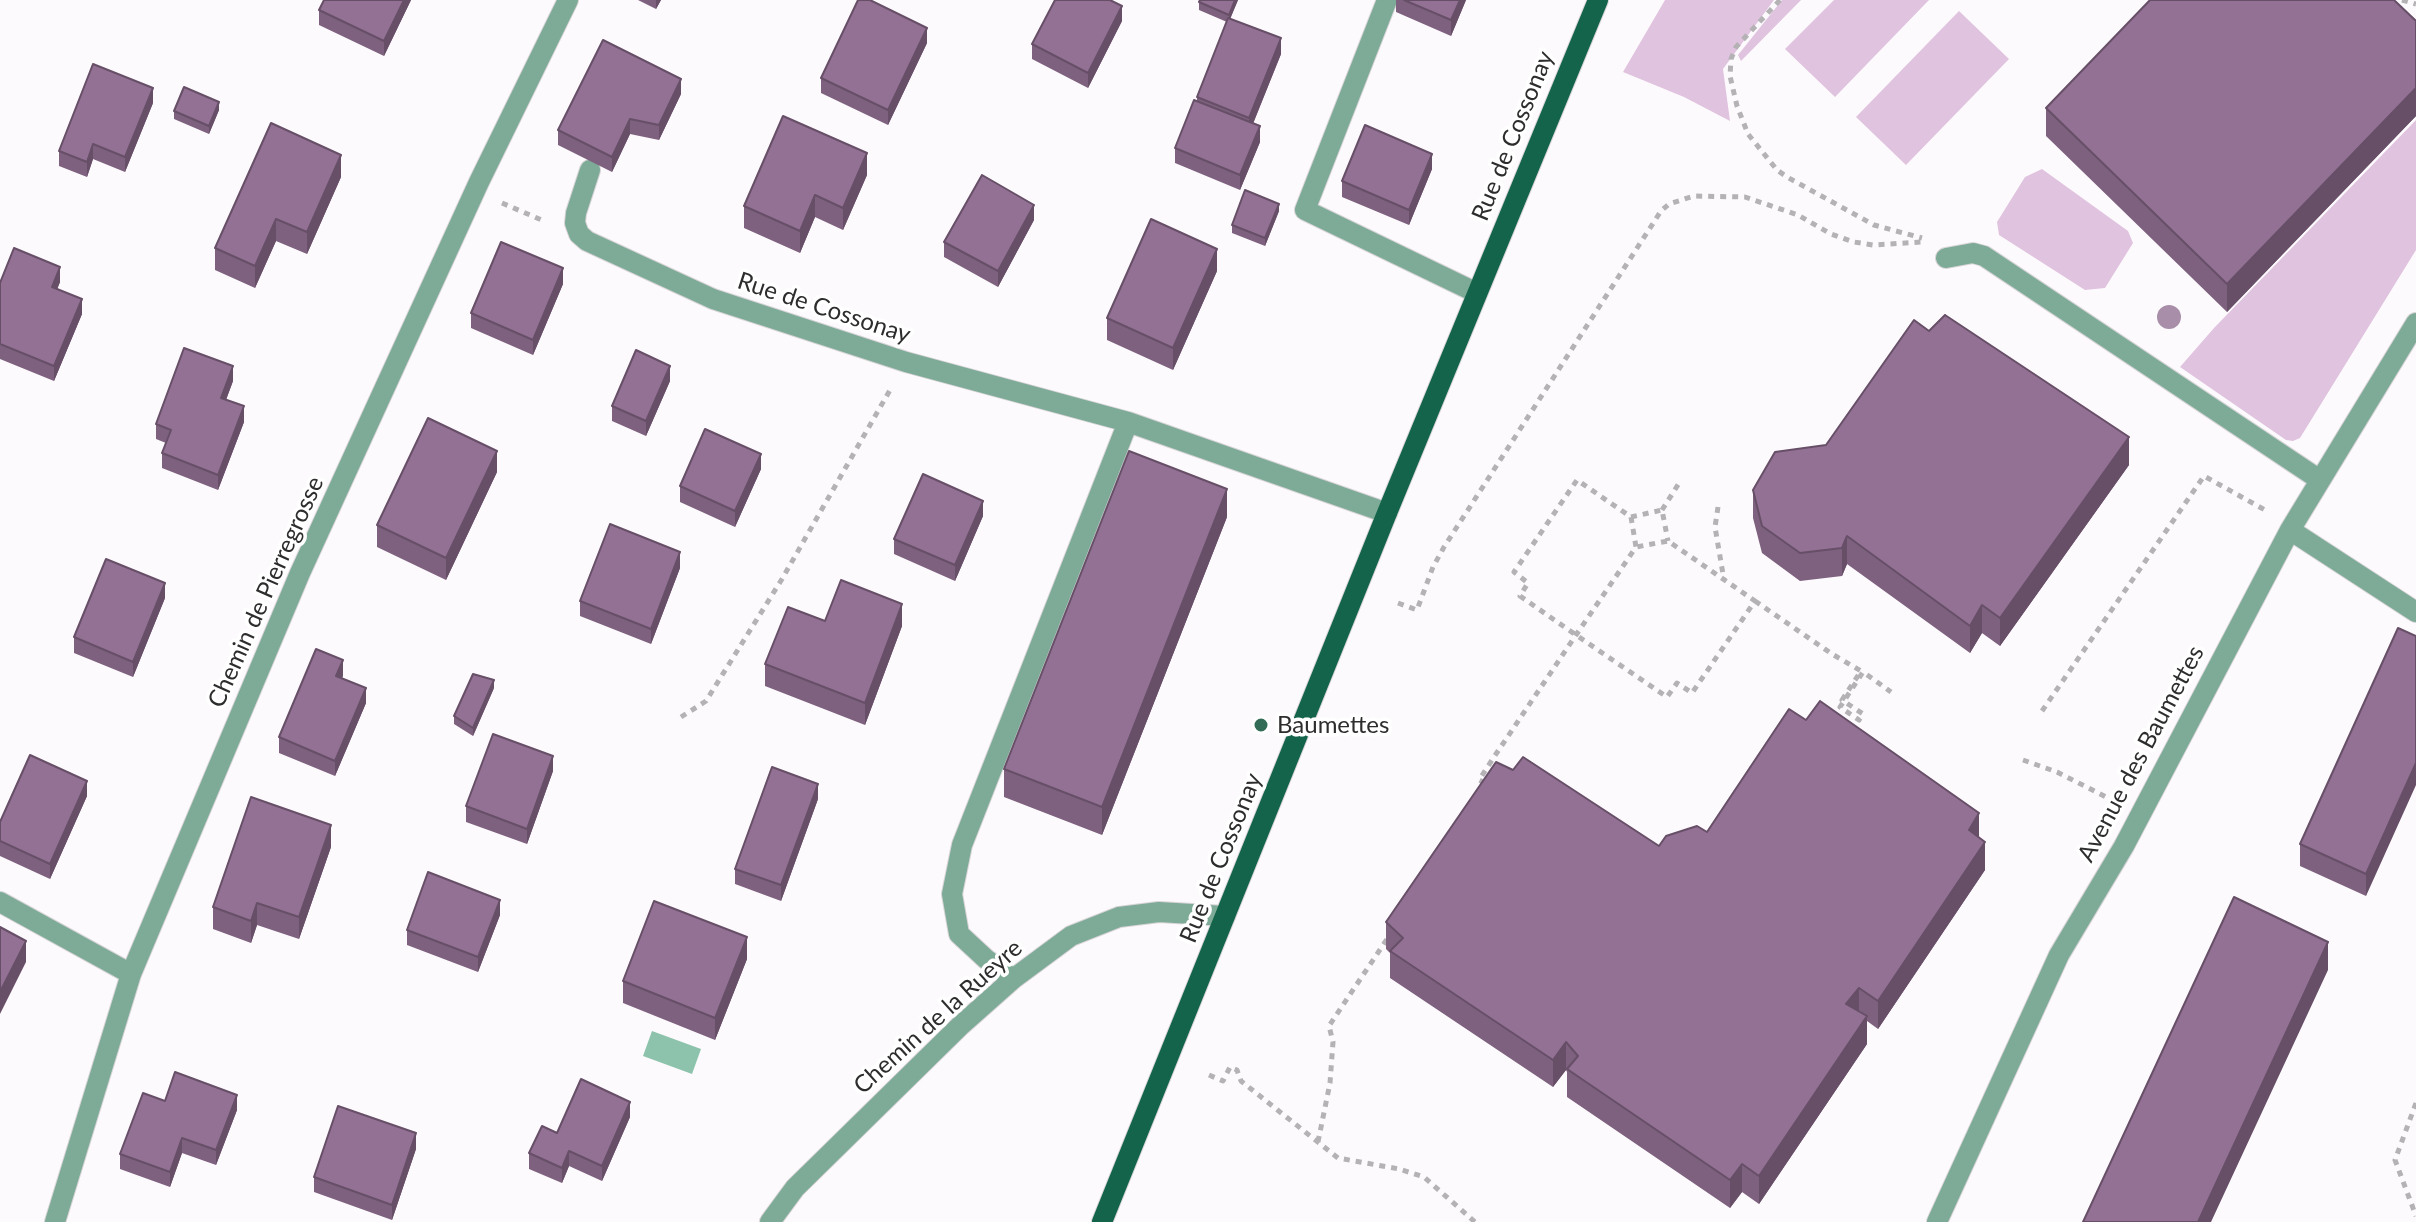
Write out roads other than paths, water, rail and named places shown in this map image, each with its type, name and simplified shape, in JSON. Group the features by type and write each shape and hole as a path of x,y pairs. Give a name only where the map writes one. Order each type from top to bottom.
{"main road":[{"name":"Rue de Cossonay","path":"1102,1222 1387,513 1598,0"}],"street":[{"name":"Chemin de Pierregrosse","path":"55,1222 131,974 300,573 479,182 568,0"},
{"path":"1387,0 1305,210 1477,293"},
{"name":"Rue de Cossonay","path":"590,170 576,213 575,223 579,234 587,241 713,299 906,362 1128,422 1387,513"},
{"path":"1946,258 1973,253 1984,256 2320,480"},
{"name":"Avenue des Baumettes","path":"1937,1222 2059,955 2124,846 2290,530 2416,323"},
{"path":"1013,979 959,934 952,894 962,845 1128,422"},
{"path":"2290,530 2416,612"},
{"path":"0,902 131,974"},
{"name":"Chemin de la Rueyre","path":"770,1222 795,1188 960,1026 1013,979 1071,936 1119,917 1159,912 1225,916"}],"place":[{"name":"Baumettes","path":"1261,725"}]}
